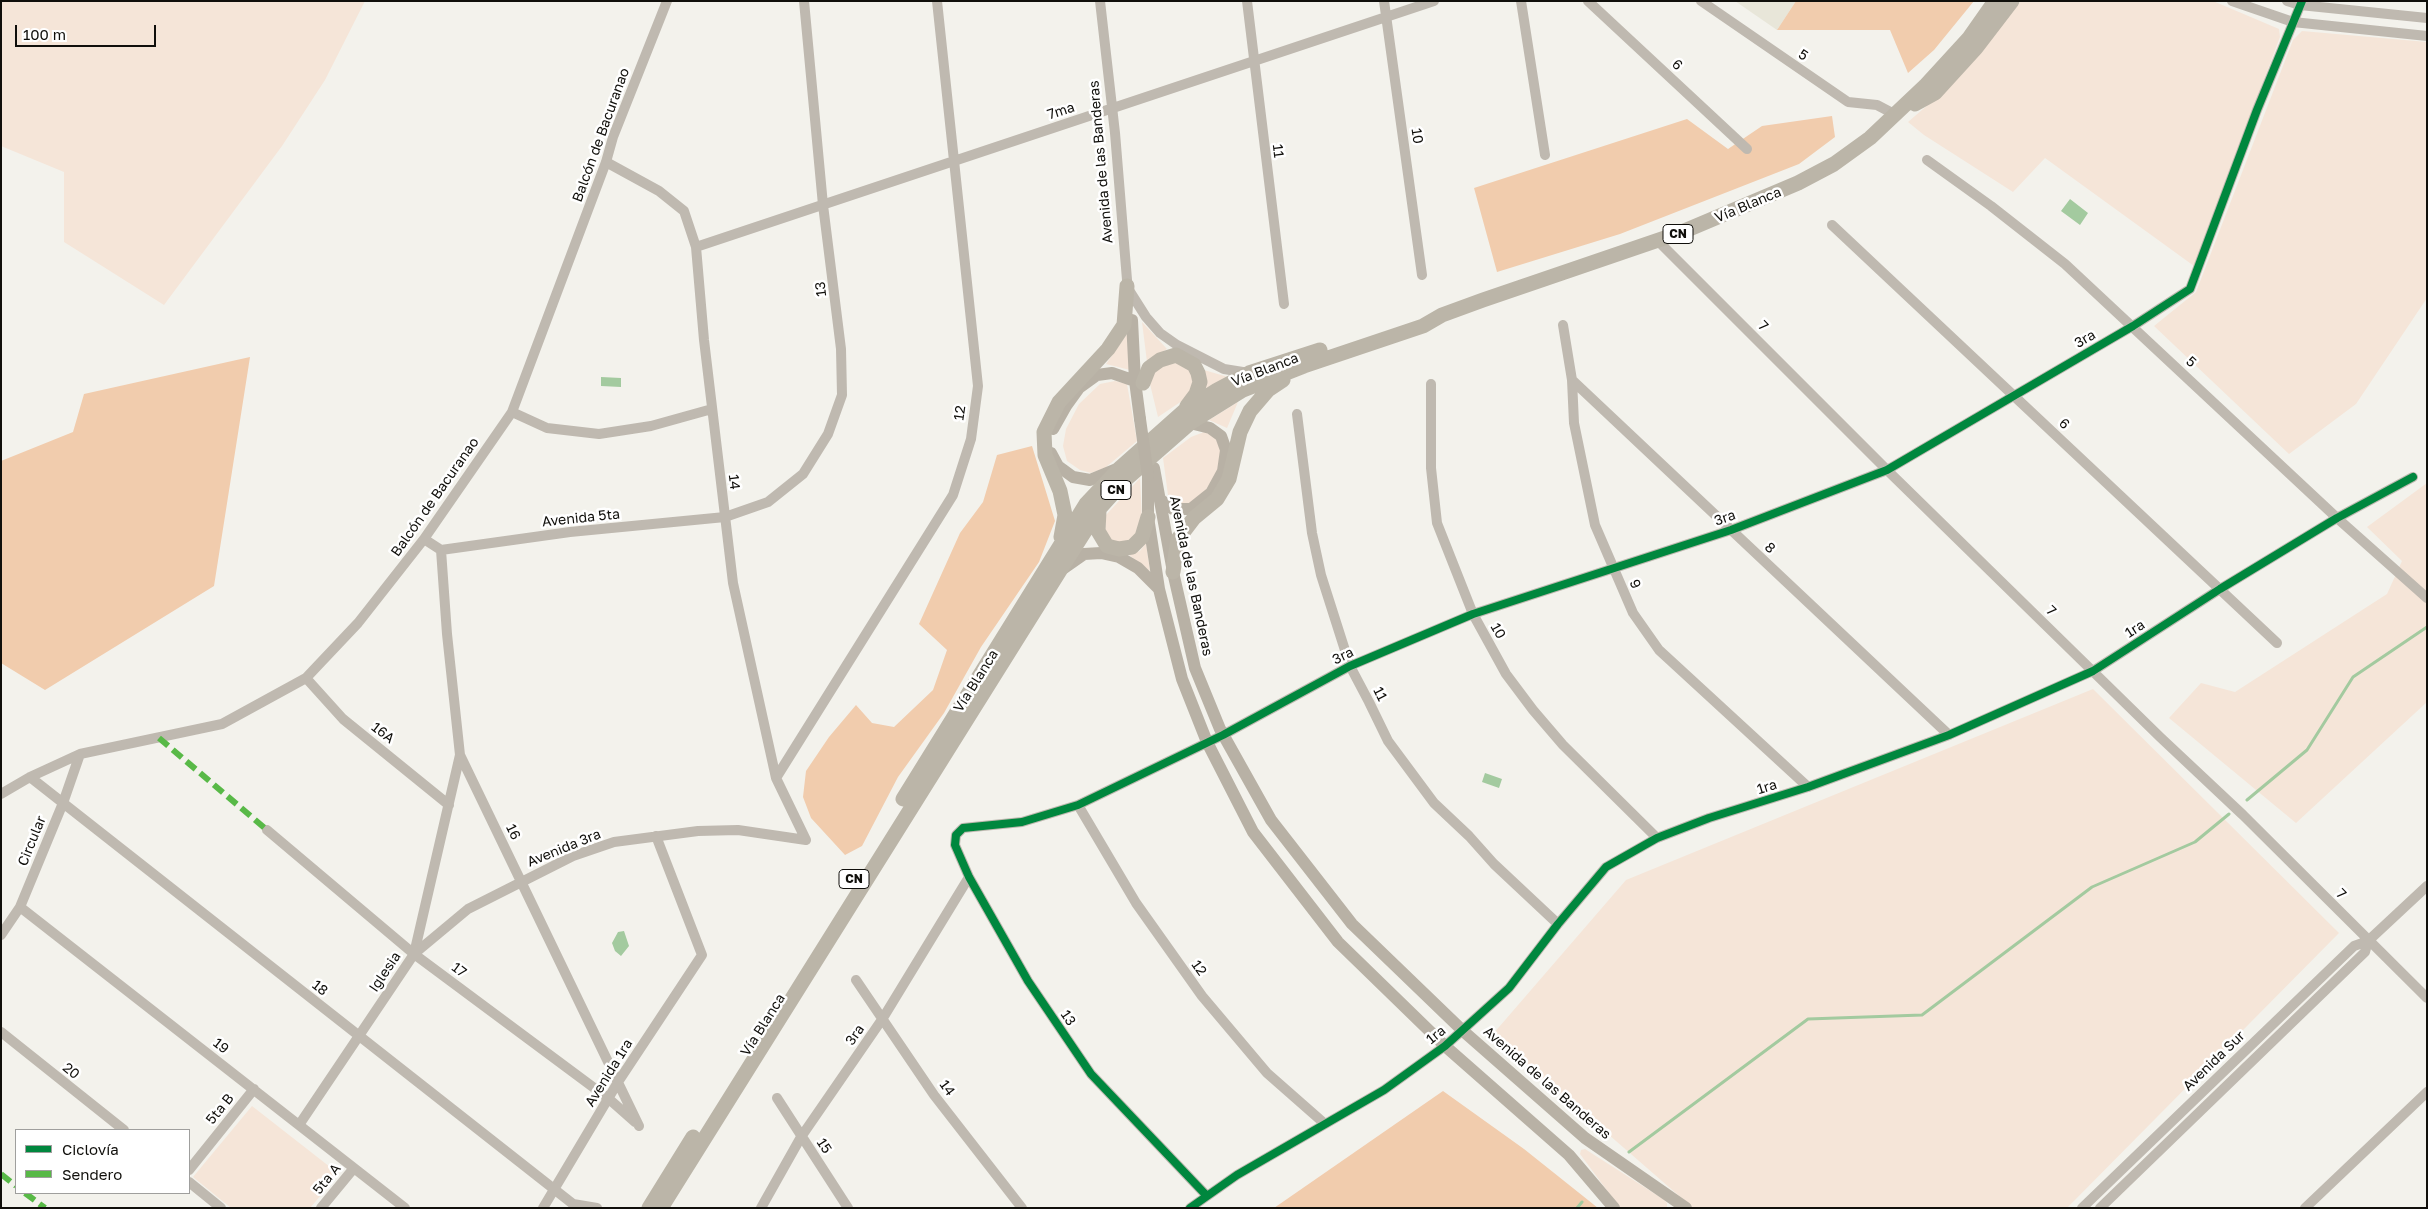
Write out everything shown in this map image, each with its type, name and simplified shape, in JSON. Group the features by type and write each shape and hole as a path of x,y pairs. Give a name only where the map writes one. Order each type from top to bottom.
{"highway":[{"name":"Vía Blanca","path":"649,1208 1086,504 1121,467 1187,417 1243,390 1304,366 1423,326 1442,315 1717,219 1798,183 1834,164 1896,115 1950,60 1995,1"},
{"path":"1896,115 1935,93 1976,48 2012,1"},
{"path":"1058,548 1065,515 1060,491 1044,455 1044,432 1059,402 1108,349 1124,325 1127,286"},
{"name":"Vía Blanca","path":"661,1208 1099,509 1187,417 1217,390 1250,373 1420,316 1442,315"},
{"path":"1139,382 1149,368 1160,360 1176,355 1194,365 1200,382 1187,417"},
{"path":"1172,572 1178,540 1194,518 1217,499 1229,479 1240,432 1250,410 1268,390 1304,366"},
{"path":"1099,509 1098,530 1107,546 1119,549 1132,547 1142,537 1148,517"}],"main road":[{"name":"Avenida de las Banderas","path":"1132,320 1151,472 1148,517 1159,589 1182,679 1207,742 1253,832 1338,942 1445,1046 1569,1155 1614,1208"},
{"path":"1121,467 1090,480 1073,477 1058,466 1051,452 1050,434 1066,406 1080,388 1097,376 1112,373 1139,382"},
{"path":"1161,500 1173,509 1191,510 1211,493 1223,471 1226,450 1221,436 1210,428 1187,417"},
{"name":"Avenida de las Banderas","path":"1151,472 1161,500 1172,572 1195,668 1223,735 1271,820 1352,924 1462,1030 1585,1138 1682,1207"},
{"path":"1059,572 1084,554 1101,553 1119,557 1138,568 1159,589"}],"street":[{"name":"Balcón de Bacuranao","path":"1,794 30,777 80,754 222,724 306,678 358,623 424,539 512,412 606,162 613,137 667,1"},
{"name":"13","path":"725,517 768,502 803,474 828,434 842,395 841,349 823,205 804,1"},
{"name":"12","path":"776,778 953,495 971,440 978,386 937,1"},
{"name":"Avenida de las Banderas","path":"1100,1 1112,109 1127,286 1132,320"},
{"name":"11","path":"1247,1 1284,304"},
{"name":"10","path":"1384,1 1422,275"},
{"name":"7ma","path":"696,247 1434,1"},
{"path":"1522,1 1545,155"},
{"name":"6","path":"1588,1 1747,149"},
{"name":"5","path":"1701,1 1848,102 1877,105 1896,115"},
{"path":"2232,1 2293,22 2427,36"},
{"path":"2287,1 2427,18"},
{"name":"3ra","path":"963,828 1022,822 1078,805 1223,735 1350,666 1473,614 1612,567 1731,530 1886,470 2013,394 2133,326 2190,290 2257,110 2301,3"},
{"name":"5","path":"1927,160 1991,206 2065,264 2337,518 2427,598"},
{"name":"14","path":"606,162 659,191 684,211 696,247 712,409 733,583 776,778 806,840"},
{"name":"6","path":"1832,225 2277,643"},
{"name":"7","path":"1658,241 1886,470 2243,815 2427,998"},
{"path":"1127,286 1146,317 1160,333 1177,346 1224,369 1250,373"},
{"name":"9","path":"1564,325 1572,380 1574,423 1583,476 1595,525 1633,613 1659,650 1808,787"},
{"name":"8","path":"1572,380 1949,735"},
{"name":"10","path":"1431,384 1431,468 1437,523 1473,614 1506,674 1532,710 1563,745 1657,838"},
{"path":"512,412 547,428 599,434 651,426 712,409"},
{"name":"11","path":"1297,414 1312,533 1321,575 1350,666 1388,741 1434,803 1469,836 1494,864 1558,924"},
{"name":"1ra","path":"1190,1208 1237,1175 1384,1090 1445,1046 1508,988 1558,924 1606,868 1657,838 1709,818 1808,787 1949,735 2093,671 2220,589 2337,518 2413,477"},
{"name":"Avenida 5ta","path":"441,550 570,532 725,517"},
{"path":"424,539 441,550"},
{"name":"16","path":"441,550 447,634 460,755 639,1126"},
{"name":"16A","path":"306,678 343,719 449,805"},
{"name":"Circular","path":"1,935 20,907 63,803 80,754"},
{"name":"Iglesia","path":"299,1125 414,954 460,755"},
{"name":"18","path":"30,777 573,1204 597,1208"},
{"name":"12","path":"1078,805 1136,903 1202,996 1267,1073 1325,1124"},
{"name":"13","path":"963,828 956,835 956,845 969,877 1028,981 1091,1074 1206,1195"},
{"name":"17","path":"267,830 414,954 609,1099 639,1126"},
{"name":"Avenida 3ra","path":"414,954 468,909 520,881 573,856 614,842 698,831 738,830 806,840"},
{"name":"Avenida 1ra","path":"544,1208 618,1082 702,954 656,836"},
{"name":"3ra","path":"761,1208 801,1137 883,1018 969,877"},
{"name":"Avenida Sur","path":"2082,1208 2354,946 2368,941 2427,886"},
{"name":"19","path":"20,907 405,1208"},
{"name":"Avenida Sur","path":"2100,1208 2365,952 2368,941"},
{"name":"14","path":"856,980 934,1095 1022,1208"},
{"name":"20","path":"1,1032 123,1129"},
{"name":"5ta B","path":"190,1169 254,1089"},
{"path":"2305,1208 2427,1092"},
{"name":"15","path":"777,1098 848,1208"},
{"name":"5ta A","path":"321,1208 354,1168"},
{"path":"190,1183 221,1208"}],"shaded area":[{"path":"1,1 365,1 325,80 282,146 164,305 64,242 64,172 1,146"},
{"path":"1735,1 1796,1 1777,30"},
{"path":"1796,1 1974,1 1934,50 1908,73 1890,30 1777,30"},
{"path":"2021,1 2213,1 2279,29 2280,37 2194,266 2045,158 2013,192 1924,135 1908,122 1951,85"},
{"path":"2302,31 2427,42 2427,298 2356,404 2289,454 2154,326 2196,292 2293,40"},
{"path":"1832,116 1835,137 1799,164 1620,234 1497,272 1474,188 1687,119 1728,149 1762,126"},
{"path":"2070,199 2088,213 2080,225 2061,211"},
{"path":"1142,322 1167,349 1147,362"},
{"path":"1127,334 1130,370 1106,364"},
{"path":"250,357 214,586 45,690 1,663 1,461 73,432 84,394"},
{"path":"1183,362 1196,379 1192,390 1182,401 1158,417 1150,384 1154,373 1161,365"},
{"path":"1204,370 1228,377 1206,390"},
{"path":"601,377 621,378 621,387 601,386"},
{"path":"1115,381 1127,384 1137,441 1105,468 1091,473 1080,470 1067,461 1063,446 1066,429 1079,404 1100,384"},
{"path":"1238,402 1227,428 1209,420"},
{"path":"1204,432 1215,436 1221,450 1220,467 1209,486 1197,500 1185,506 1176,503 1168,495 1163,458 1191,437"},
{"path":"1032,446 1055,521 1039,562 981,647 944,713 898,777 862,846 845,855 811,818 803,797 806,771 829,737 856,705 872,723 894,727 933,690 947,650 919,624 960,533 983,502 997,455"},
{"path":"1140,478 1142,520 1140,532 1131,541 1120,544 1111,540 1105,533 1106,515"},
{"path":"2427,483 2427,702 2296,823 2169,718 2201,683 2235,692 2387,594 2402,561 2367,527"},
{"path":"1146,543 1150,571 1129,555 1140,551"},
{"path":"2093,689 2339,933 2067,1208 1693,1208 1493,1034 1626,880"},
{"path":"1485,773 1502,779 1499,788 1482,782"},
{"path":"624,931 629,946 621,956 615,951 612,943 618,932"},
{"path":"1443,1091 1524,1149 1598,1208 1274,1208"},
{"path":"252,1106 339,1174 310,1208 231,1208 193,1177"},
{"path":"1585,1149 1663,1199 1667,1203 1667,1207 1620,1208 1580,1154 1581,1150"}],"waterway":[{"path":"2247,800 2307,750 2353,677 2427,627"},
{"path":"1629,1152 1808,1019 1922,1015 2092,887 2195,842 2229,814"},
{"path":"1577,1208 1582,1202"}],"marked path":[{"path":"159,738 267,830"},
{"path":"1,1174 15,1185"},
{"path":"26,1194 45,1208"}],"cycle path":[{"path":"1206,1195 1091,1074 1028,981 969,877 955,845 956,835 963,828 1022,822 1078,805 1223,735 1350,666 1473,614 1731,530 1887,470 2133,326 2190,289 2257,110 2302,1"},
{"path":"1190,1208 1237,1175 1384,1090 1445,1046 1509,988 1558,924 1606,867 1657,838 1709,818 1808,787 1949,735 2093,671 2220,589 2337,518 2413,477"}]}
